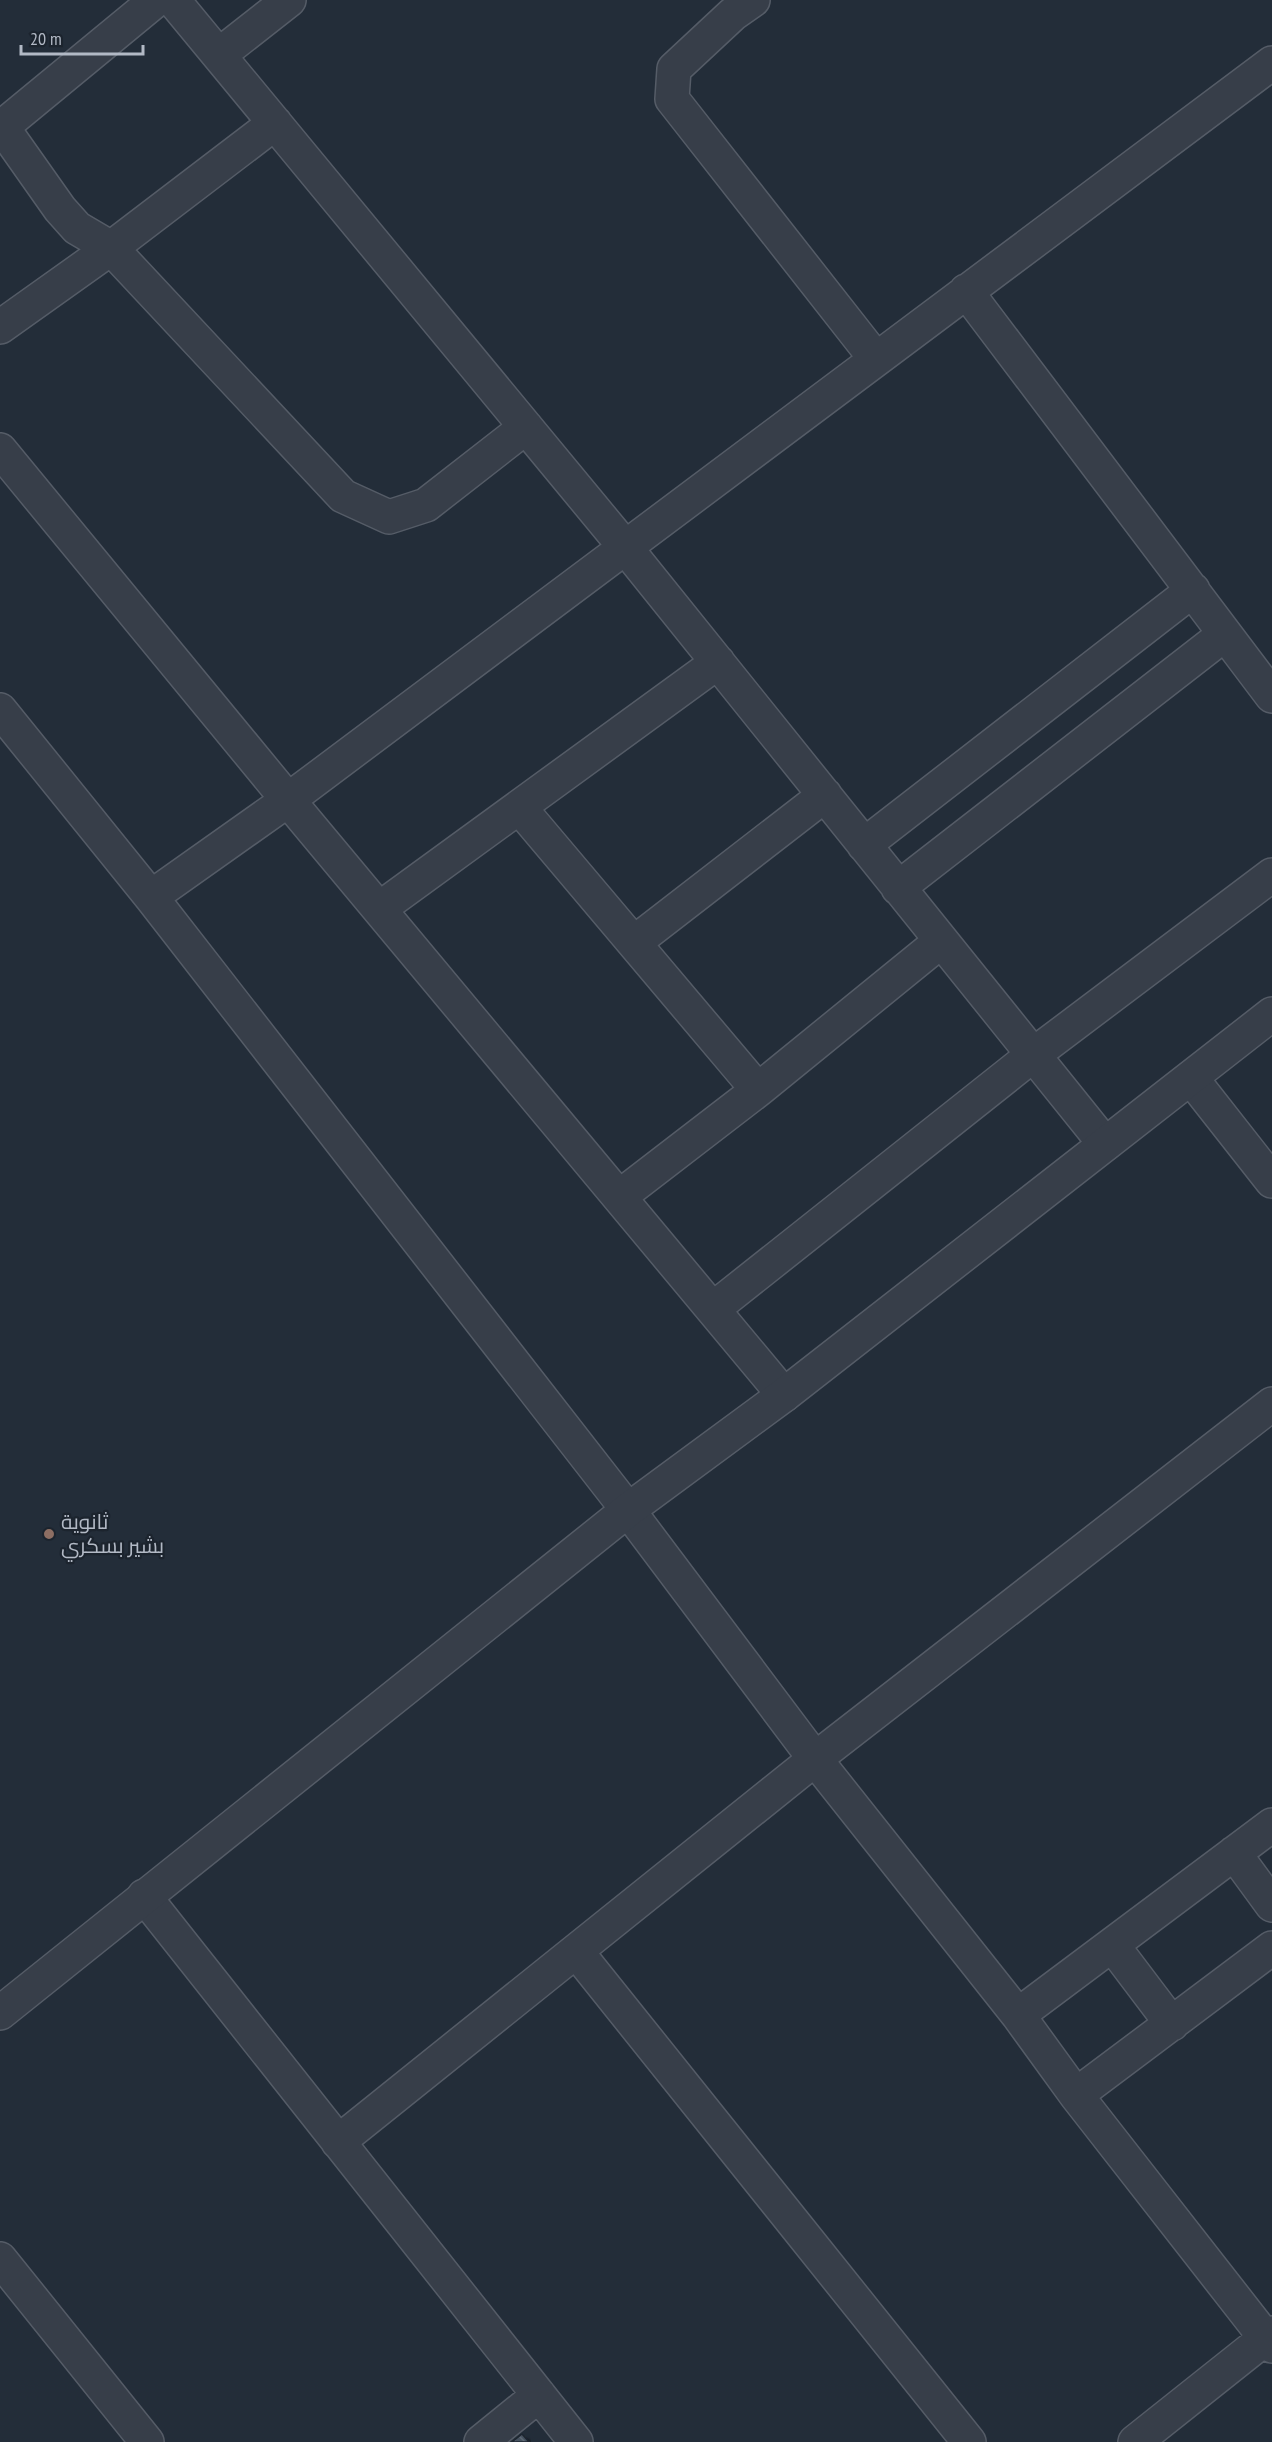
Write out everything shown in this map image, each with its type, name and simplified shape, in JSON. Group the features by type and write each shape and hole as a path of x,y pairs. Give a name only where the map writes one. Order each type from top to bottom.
{"street":[{"path":"156,0 1,126 60,209 77,228 111,248 343,496 389,517 426,505 526,427"},
{"path":"174,0 625,547 1105,1144"},
{"path":"219,55 289,0"},
{"path":"753,0 733,14 674,69 672,99 876,359"},
{"path":"151,897 288,800 1272,63"},
{"path":"0,327 111,248 275,123"},
{"path":"966,291 1272,696"},
{"path":"0,450 288,800 784,1395"},
{"path":"864,845 1192,590"},
{"path":"898,888 1225,634"},
{"path":"379,909 718,662"},
{"path":"0,710 151,897 628,1510 815,1758 1018,2015 1076,2095 1270,2339 1135,2442"},
{"path":"635,942 825,795"},
{"path":"519,807 758,1090"},
{"path":"713,1310 1033,1055 1272,875"},
{"path":"619,1197 758,1090 941,941"},
{"path":"0,2013 628,1510 784,1395 1272,1014"},
{"path":"1191,1078 1272,1181"},
{"path":"338,2142 815,1758 1272,1404"},
{"path":"1018,2015 1272,1826"},
{"path":"1234,1853 1272,1905"},
{"path":"144,1896 576,2442"},
{"path":"1113,1946 1172,2024"},
{"path":"1076,2095 1272,1948"},
{"path":"576,1952 969,2442"},
{"path":"0,2259 147,2442"},
{"path":"481,2442 539,2395"}],"building":[{"path":"522,2434 529,2442 512,2442"}],"place":[{"name":"ثانوية بشير بسكري","path":"49,1534"}]}
